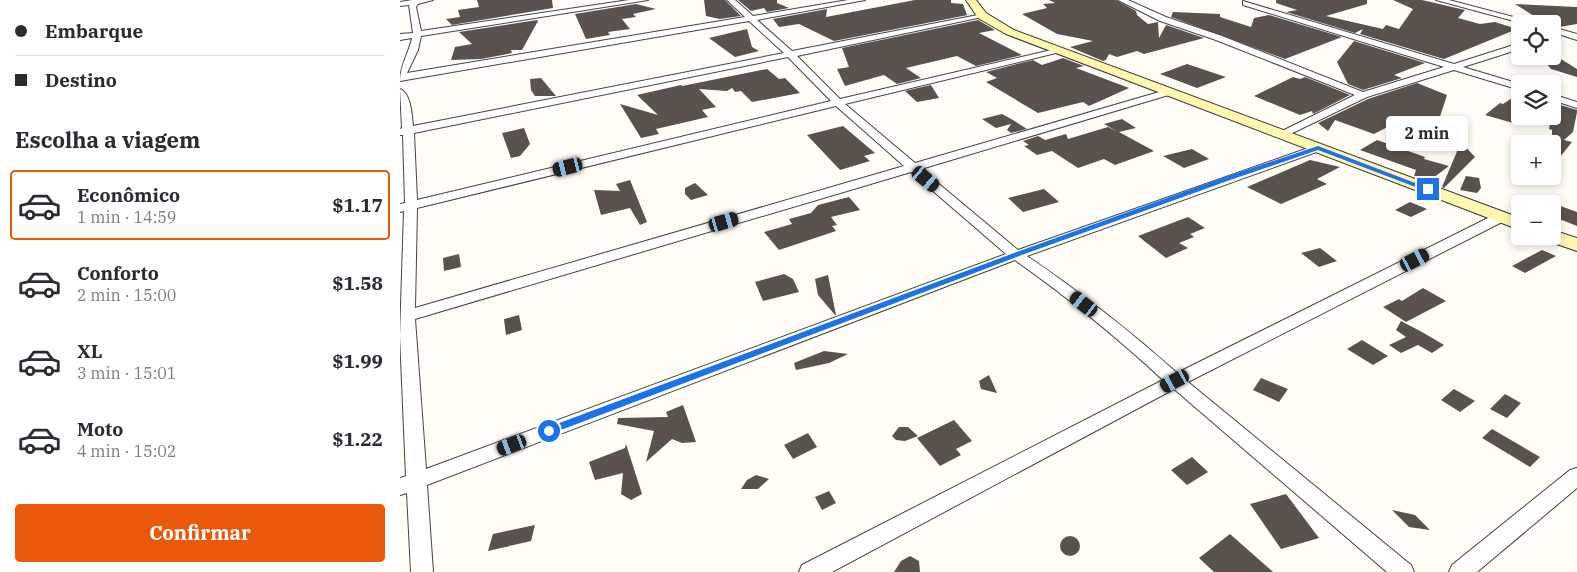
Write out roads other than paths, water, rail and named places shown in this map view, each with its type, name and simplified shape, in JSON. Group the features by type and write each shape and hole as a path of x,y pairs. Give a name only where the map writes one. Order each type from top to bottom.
{"main road":[{"path":"971,0 973,6 983,16 1010,32 1511,221"},
{"path":"1561,239 1577,245"}],"street":[{"path":"400,4 429,0"},
{"path":"400,37 644,0"},
{"path":"731,0 791,55 838,103 910,166 1016,255 1121,333 1175,381 1402,572"},
{"path":"400,81 861,0"},
{"path":"1122,0 1163,19 1219,38 1363,95"},
{"path":"1440,0 1511,18"},
{"path":"415,1 412,14 417,34 414,50 400,81 406,110 404,132 406,207 404,317 418,480 422,572"},
{"path":"1246,3 1511,84"},
{"path":"404,132 983,16"},
{"path":"1562,32 1577,37"},
{"path":"1282,135 1363,95 1511,49"},
{"path":"406,207 1057,50"},
{"path":"404,317 910,166 1169,92"},
{"path":"1561,100 1577,105"},
{"path":"400,487 1016,255 1230,177 1318,148"},
{"path":"810,572 1175,381 1501,217"},
{"path":"1460,572 1577,476"}]}
